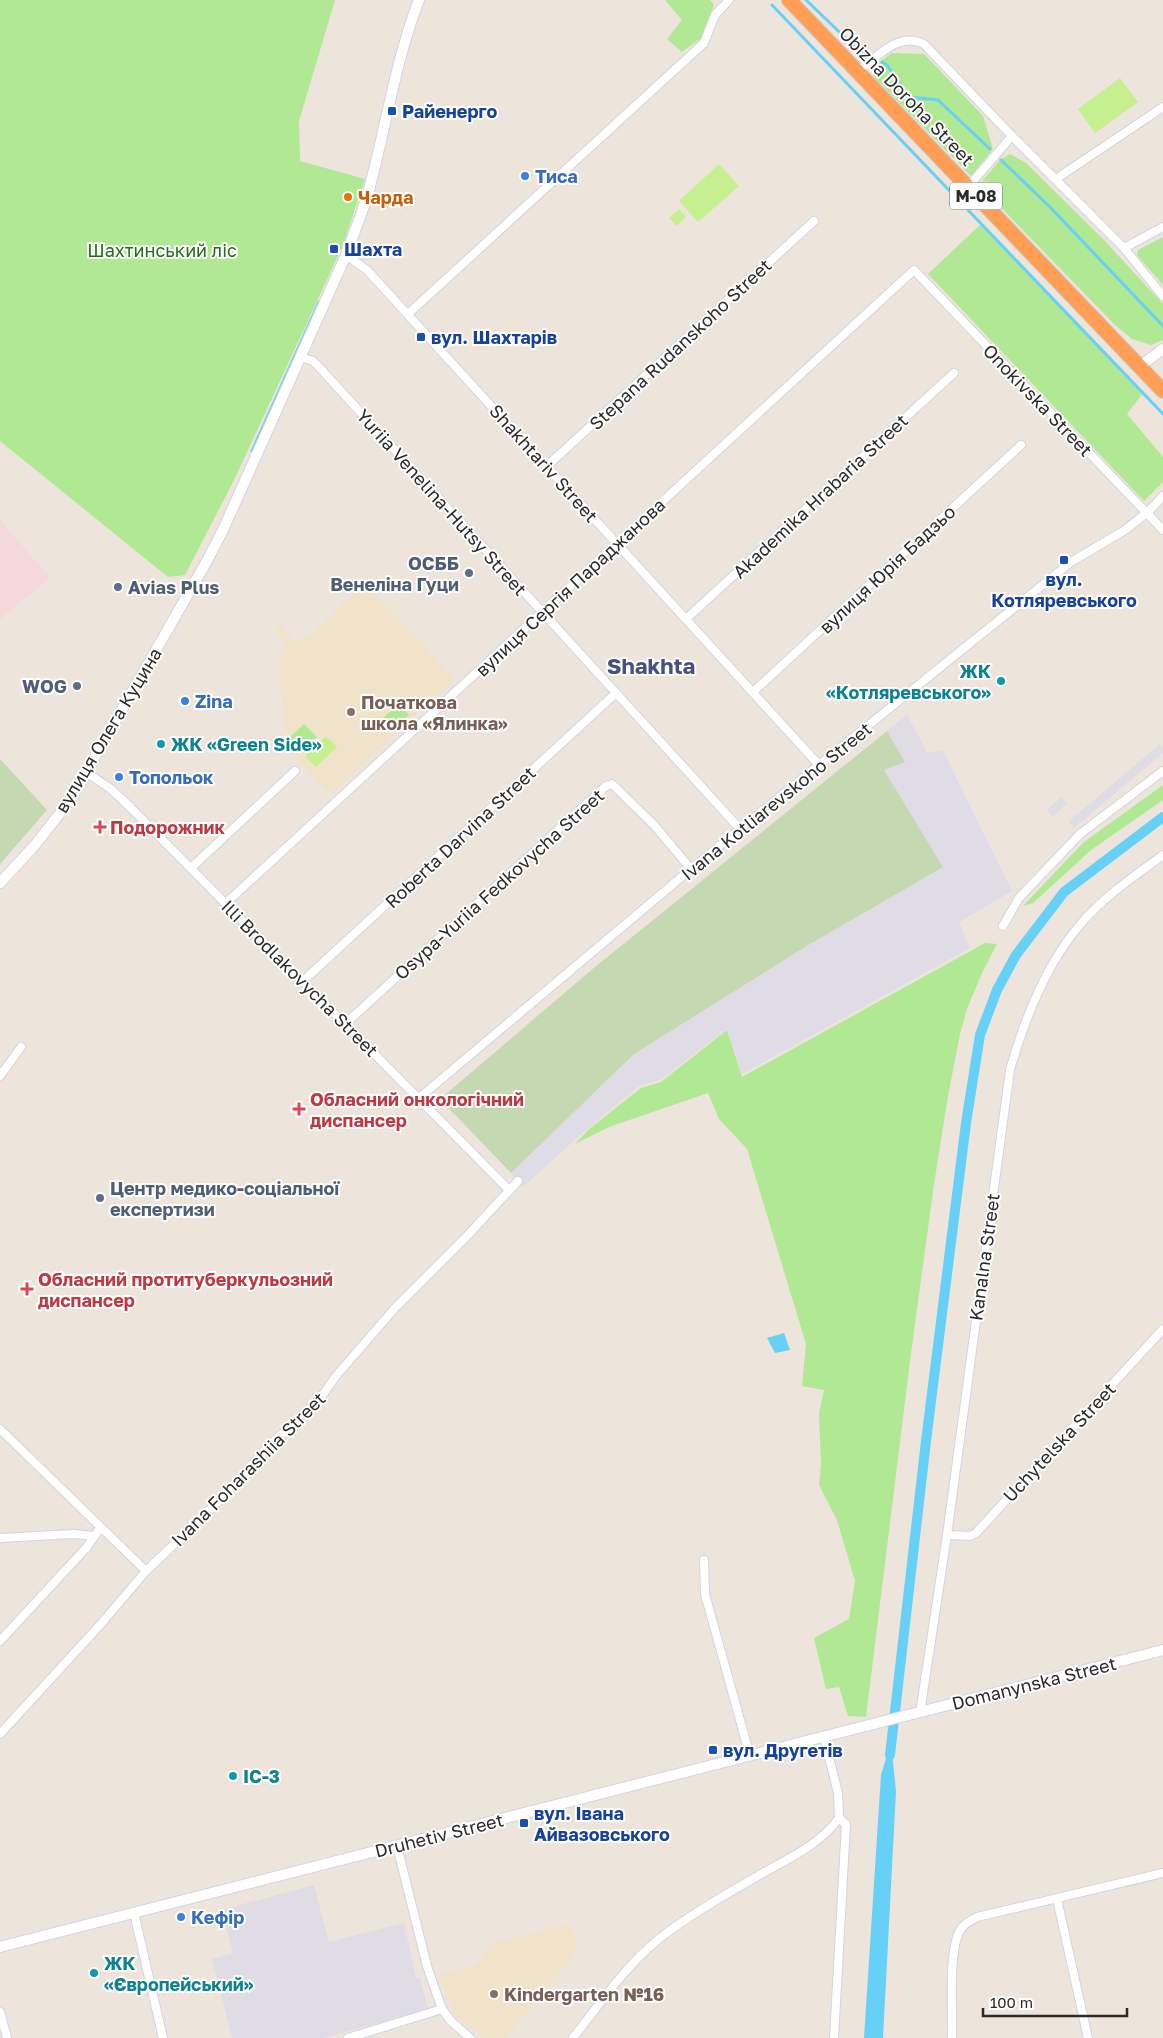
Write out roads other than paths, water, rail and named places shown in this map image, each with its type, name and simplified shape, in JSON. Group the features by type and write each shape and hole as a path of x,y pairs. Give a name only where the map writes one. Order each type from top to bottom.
{"highway":[{"name":"Obizna Doroha Street","path":"789,0 1163,391"}],"main road":[{"name":"вулиця Олега Куцина","path":"0,883 71,799 223,530 346,254 371,182 394,84 419,0"},
{"path":"1138,366 1163,349"},
{"name":"Domanynska Street","path":"878,1724 1163,1650"},
{"name":"Druhetiv Street","path":"0,1947 878,1724"}],"street":[{"path":"408,314 704,43 715,15 730,0"},
{"path":"858,71 899,41 917,41 924,44 1012,136 1124,248 1163,296"},
{"path":"1056,179 1163,107"},
{"path":"968,187 1012,136"},
{"name":"Stepana Rudanskoho Street","path":"547,466 814,221"},
{"path":"1124,248 1163,227"},
{"name":"Shakhtariv Street","path":"346,254 367,270 408,314 819,764"},
{"name":"Onokivska Street","path":"914,270 1148,512 1163,530"},
{"name":"вулиця Сергія Параджанова","path":"226,903 914,270"},
{"name":"Yuriia Venelina-Hutsy Street","path":"301,357 320,368 740,829"},
{"name":"Akademika Hrabaria Street","path":"686,619 954,372"},
{"name":"вулиця Юрія Бадзьо","path":"753,692 1021,445"},
{"name":"Ivana Kotliarevskoho Street","path":"420,1098 691,869 819,764 1071,562 1125,530 1148,512 1163,496"},
{"name":"Roberta Darvina Street","path":"303,981 616,693"},
{"path":"191,868 295,771"},
{"path":"1003,926 1019,898 1080,834 1163,771"},
{"name":"Illi Brodlakovycha Street","path":"87,773 111,789 191,868 509,1190"},
{"name":"Osypa-Yuriia Fedkovycha Street","path":"345,1024 606,786 612,784 654,825 691,869"},
{"name":"Kanalna Street","path":"920,1713 947,1535 1004,1106 1015,1052 1047,976 1078,927 1114,893 1163,855"},
{"path":"0,1076 21,1047"},
{"name":"Ivana Foharashiia Street","path":"0,1734 100,1625 146,1571 212,1508 271,1444 319,1400 336,1376 395,1308 466,1238 518,1182"},
{"name":"Uchytelska Street","path":"947,1535 970,1536 976,1533 1163,1329"},
{"path":"0,1429 146,1571"},
{"path":"0,1641 87,1547 100,1528"},
{"path":"0,1538 74,1534 93,1536"},
{"path":"704,1560 705,1594 750,1756"},
{"path":"573,2038 631,1965 652,1944 716,1900 806,1849 821,1837 839,1818 838,1793 824,1738"},
{"path":"834,2038 846,1824 839,1818"},
{"path":"397,1846 428,1966 442,2009 451,2021 470,2038"},
{"path":"952,2038 953,1966 956,1941 963,1927 977,1917 1163,1873"},
{"path":"1056,1899 1088,2038"},
{"path":"134,1913 163,2038"},
{"path":"348,2038 442,2009"},
{"path":"0,2012 6,2038"}],"water":[{"path":"784,1333 790,1350 775,1353 767,1338"},
{"path":"891,1742 896,1791 883,2038 864,2038 881,1775"}],"waterway":[{"path":"806,0 855,47 868,54"},
{"path":"772,5 1163,414"},
{"path":"882,62 887,65 909,97 938,100 990,149"},
{"path":"1001,160 1049,206 1163,326"},
{"path":"252,451 319,302"},
{"path":"890,1755 926,1441 966,1123 980,1035 997,990 1016,955 1064,892 1163,817"}],"place":[{"name":"Райенерго","path":"392,111"},
{"name":"Тиса","path":"525,176"},
{"name":"Чарда","path":"348,197"},
{"name":"Шахта","path":"334,249"},
{"name":"вул. Шахтарів","path":"421,337"},
{"name":"вул. Котляревського","path":"1064,560"},
{"name":"ОСББ Венеліна Гуци","path":"469,573"},
{"name":"Avias Plus","path":"118,587"},
{"name":"ЖК «Котляревського»","path":"1001,681"},
{"name":"WOG","path":"77,686"},
{"name":"Zina","path":"185,701"},
{"name":"Початкова школа «Ялинка»","path":"351,712"},
{"name":"ЖК «Green Side»","path":"161,744"},
{"name":"Топольок","path":"119,777"},
{"name":"Подорожник","path":"100,827"},
{"name":"Обласний онкологічний диспансер","path":"299,1109"},
{"name":"Центр медико-соціальної експертизи","path":"100,1198"},
{"name":"Обласний протитуберкульозний диспансер","path":"27,1289"},
{"name":"вул. Другетів","path":"713,1750"},
{"name":"ІС-3","path":"233,1776"},
{"name":"вул. Івана Айвазовського","path":"524,1823"},
{"name":"Кефір","path":"181,1917"},
{"name":"ЖК «Європейський»","path":"94,1973"},
{"name":"Kindergarten №16","path":"494,1994"}],"district":[{"name":"Shakhta","path":"651,665"}],"park label":[{"name":"Шахтинський ліс","path":"162,250"}]}
